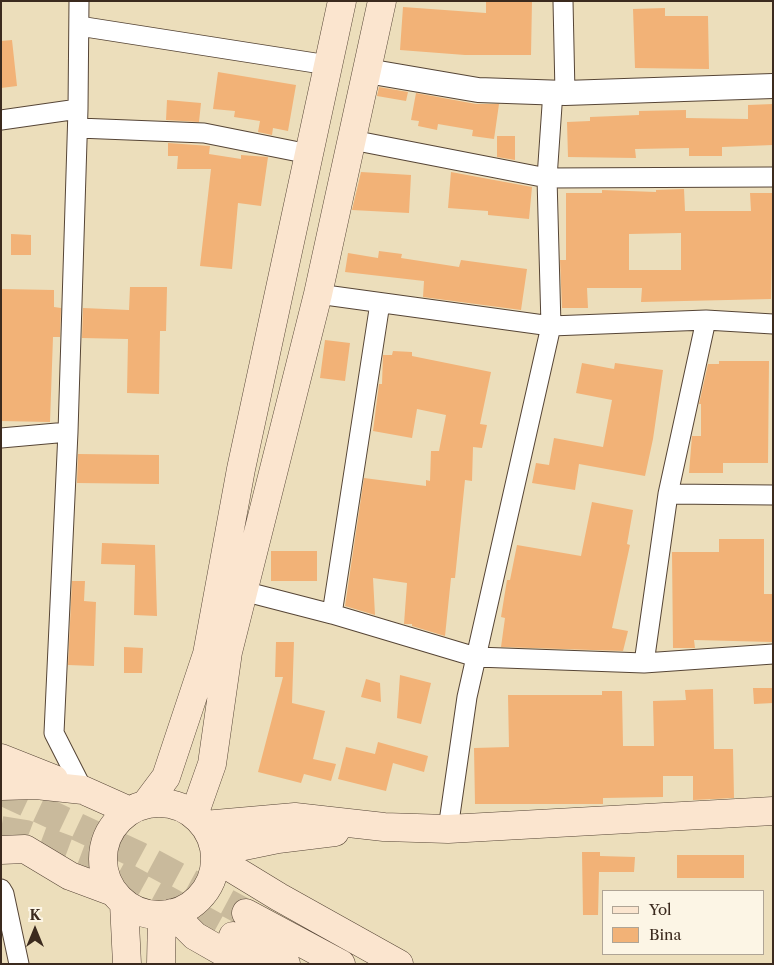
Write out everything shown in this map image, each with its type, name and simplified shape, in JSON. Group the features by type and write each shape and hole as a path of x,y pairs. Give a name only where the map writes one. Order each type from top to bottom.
{"main road":[{"path":"127,964 119,898 106,878 102,863 104,848 109,833 118,820 137,808 166,777 207,654 241,469 342,1"},
{"path":"199,820 212,764 228,652 318,294 382,1"},
{"path":"1,758 83,790 137,808 170,804 199,820 211,836 215,855 214,873 208,888 197,900 184,909 167,914 138,912 119,898 13,850 1,833"},
{"path":"1,786 36,785 83,790"},
{"path":"199,820 295,817 384,827 448,829 773,811"},
{"path":"215,855 278,839 384,827"},
{"path":"215,855 279,897 399,964"},
{"path":"161,964 167,914"},
{"path":"167,914 195,936 244,964"},
{"path":"286,964 239,925 341,964"}],"street":[{"path":"79,1 78,119 68,432 54,733 83,790"},
{"path":"448,829 467,697 551,326 548,178 559,92 563,1"},
{"path":"79,26 328,65"},
{"path":"367,71 478,90 559,92 773,86"},
{"path":"1,120 78,119 204,133 309,154"},
{"path":"352,140 548,178 773,177"},
{"path":"318,294 551,326 706,320 773,324"},
{"path":"332,614 380,303"},
{"path":"644,663 668,494 706,320"},
{"path":"1,438 68,432"},
{"path":"668,494 773,495"},
{"path":"243,591 332,614 476,657 644,663 773,654"},
{"path":"1,889 4,894 19,964"}],"building":[{"path":"486,1 532,1 531,55 465,55 400,50 403,7 486,13"},
{"path":"665,8 665,16 708,16 709,69 635,68 633,9"},
{"path":"12,40 17,86 1,88 1,41"},
{"path":"218,72 296,85 288,131 273,128 272,135 258,132 260,121 234,117 235,111 213,109"},
{"path":"379,87 408,92 406,101 377,96"},
{"path":"416,93 476,104 499,104 494,139 472,136 473,130 438,124 437,130 418,126 419,121 411,120"},
{"path":"167,100 201,103 199,122 166,120"},
{"path":"773,104 773,145 722,147 722,156 689,156 689,148 635,149 636,158 568,157 567,122 590,121 590,117 639,115 639,111 686,110 686,118 748,119 748,105"},
{"path":"497,136 515,136 515,160 497,157"},
{"path":"168,143 210,146 209,154 241,159 241,155 268,157 261,206 238,203 232,269 200,266 211,169 177,169 178,156 168,156"},
{"path":"361,172 411,175 409,213 352,210"},
{"path":"451,172 532,187 529,219 488,215 488,211 448,208"},
{"path":"684,189 685,211 751,211 750,193 773,193 771,299 641,302 642,288 587,288 588,308 562,308 560,260 566,260 566,193 602,193 602,190 656,192 656,190","holes":["681,233 681,270 629,270 629,234"]},
{"path":"11,234 31,235 31,255 11,255"},
{"path":"379,251 402,254 401,258 459,267 461,260 527,269 521,310 423,297 424,281 345,272 348,253 378,258"},
{"path":"130,287 167,287 166,331 160,331 159,394 127,393 128,339 82,338 83,308 129,310"},
{"path":"1,289 54,290 54,307 61,308 60,337 53,337 50,422 1,421"},
{"path":"325,340 350,343 345,381 320,378"},
{"path":"393,351 412,352 412,356 491,372 480,424 487,425 482,448 473,447 472,481 465,480 455,578 451,578 445,636 412,626 412,624 404,624 407,583 373,578 375,615 345,606 364,478 426,486 426,480 430,481 431,451 439,451 446,415 417,409 412,438 373,431 379,384 382,384 383,355 392,355"},
{"path":"719,361 769,361 768,463 723,463 723,473 689,473 692,436 701,436 701,404 699,404 708,364 719,364"},
{"path":"582,363 614,369 615,363 663,370 653,439 645,476 579,464 575,490 532,483 536,463 549,465 554,438 603,447 612,400 576,393"},
{"path":"78,454 159,455 159,484 77,483"},
{"path":"592,502 633,510 627,544 630,545 612,628 628,631 623,651 501,647 505,618 501,617 507,580 510,580 517,545 581,556"},
{"path":"719,539 764,539 764,594 773,594 773,642 694,640 695,648 673,648 672,552 719,552"},
{"path":"102,543 155,545 157,616 134,615 135,565 101,564"},
{"path":"271,551 317,551 317,581 271,581"},
{"path":"72,581 85,581 84,601 96,602 94,666 68,665"},
{"path":"276,642 294,642 292,703 325,711 313,759 336,764 331,781 304,774 301,783 258,772 283,677 275,677"},
{"path":"124,647 143,648 142,673 124,673"},
{"path":"400,675 431,683 421,724 397,718"},
{"path":"366,679 380,683 381,702 361,697"},
{"path":"753,688 773,688 773,703 754,704"},
{"path":"713,689 714,749 733,749 734,798 693,800 693,776 663,776 663,797 603,798 603,804 475,804 474,748 509,747 508,695 602,695 602,691 622,691 623,746 654,746 653,701 686,700 685,690"},
{"path":"378,742 428,756 424,772 393,763 386,791 338,779 346,747 375,754"},
{"path":"582,852 600,852 600,856 635,857 634,872 599,872 598,915 583,915"},
{"path":"677,855 744,855 744,878 677,878"}],"tunnel":[{"path":"1,791 140,856 246,913"},
{"path":"1,830 26,834 93,859 233,936"}]}
